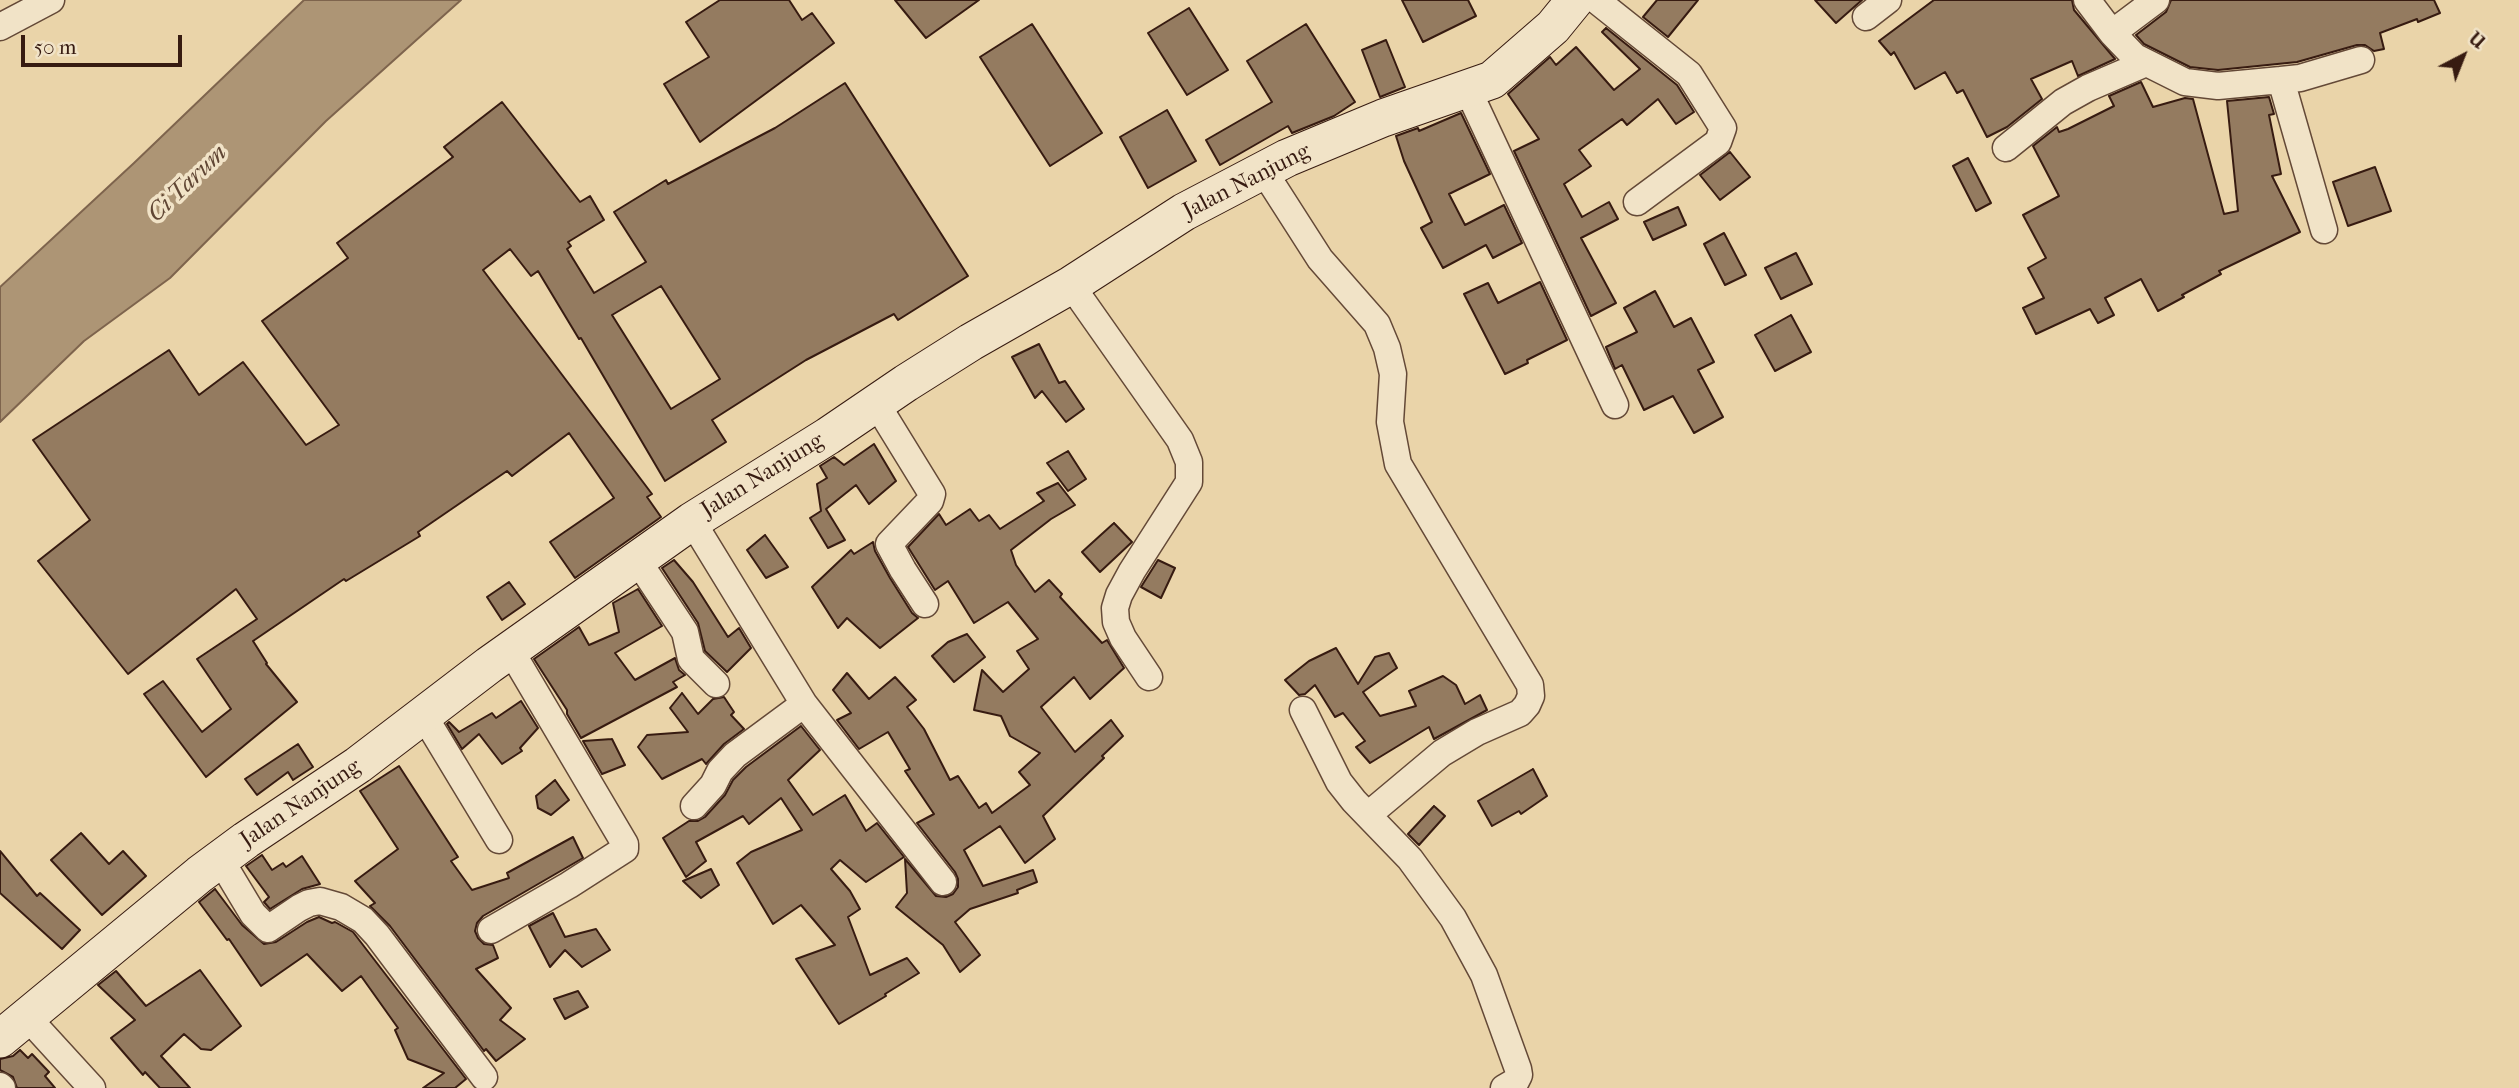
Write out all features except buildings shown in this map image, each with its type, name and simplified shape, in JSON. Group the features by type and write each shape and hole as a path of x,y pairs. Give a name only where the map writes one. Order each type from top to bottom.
{"main road":[{"name":"Jalan Nanjung","path":"13,1028 220,859 358,765 542,627 692,521 971,342 1071,285 1184,212 1263,170 1382,118 1492,80 1553,27 1575,0"}],"street":[{"path":"0,27 51,0"},
{"path":"1596,0 1689,74 1723,128 1718,142 1637,202"},
{"path":"1866,17 1888,0"},
{"path":"2087,0 2112,33 2135,57 2185,82 2218,86 2300,78 2361,60"},
{"path":"2112,33 2156,0"},
{"path":"2006,148 2063,102 2146,63"},
{"path":"2281,80 2324,230"},
{"path":"1468,90 1615,405"},
{"path":"1263,170 1320,259 1377,324 1387,348 1392,374 1390,422 1398,464 1530,685 1531,696 1520,713 1477,732 1442,753 1368,816"},
{"path":"1071,285 1180,440 1189,462 1189,482 1132,571 1115,608 1116,622 1123,638 1149,677"},
{"path":"876,403 932,494 930,501 889,544 925,604"},
{"path":"692,521 804,704 943,882"},
{"path":"638,561 684,632 691,659 716,684"},
{"path":"491,930 625,849 625,844 511,651"},
{"path":"694,806 735,755 804,704"},
{"path":"1303,710 1339,782 1417,869 1453,918 1484,975 1518,1069 1516,1081 1504,1088"},
{"path":"424,716 499,840"},
{"path":"220,859 253,914 268,929 299,908 320,901 341,907 362,920 377,935 484,1077"},
{"path":"13,1028 92,1088"}],"water":[{"name":"Ci Tarum","path":"304,0 461,0 326,121 170,278 84,341 0,422 0,287"}]}
